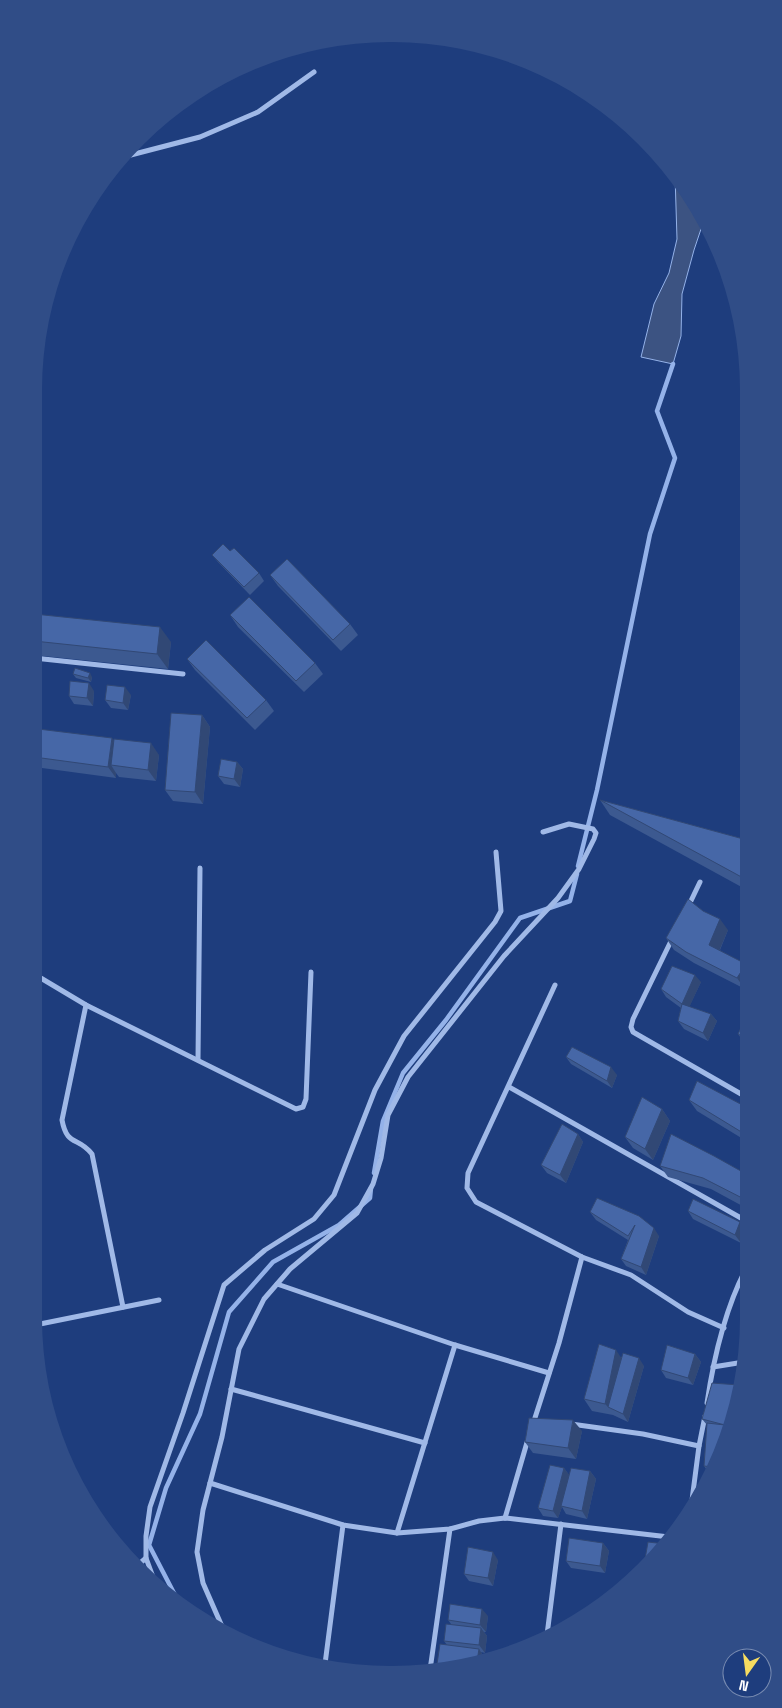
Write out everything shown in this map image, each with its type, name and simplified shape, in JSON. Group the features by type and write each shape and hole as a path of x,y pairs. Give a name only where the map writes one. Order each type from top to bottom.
{"street":[{"path":"137,153 200,137 258,112 314,72"},
{"path":"42,659 183,674"},
{"path":"219,1620 203,1583 197,1552 203,1510 222,1436 238,1349 264,1299 290,1269 357,1213 373,1184 381,1158 388,1115 408,1077 504,956 558,898 579,870 596,833 593,829 569,824 543,832"},
{"path":"150,1568 146,1558 146,1536 150,1507 183,1413 224,1285 265,1250 314,1219 334,1195 375,1090 404,1036 501,911 496,852"},
{"path":"198,1060 200,868"},
{"path":"684,916 700,882"},
{"path":"675,933 633,1019 631,1027 634,1032 740,1093"},
{"path":"42,979 86,1005 296,1109 303,1107 306,1099 311,972"},
{"path":"555,985 468,1173 467,1188 476,1202 582,1257 631,1276 688,1312 724,1328"},
{"path":"86,1005 62,1120 67,1137 86,1146 92,1154 123,1307"},
{"path":"509,1087 740,1217"},
{"path":"505,1518 559,1343 582,1257"},
{"path":"693,1491 713,1367 734,1291 740,1280"},
{"path":"277,1284 455,1345 549,1373"},
{"path":"42,1324 159,1300"},
{"path":"396,1533 455,1345"},
{"path":"713,1367 737,1363"},
{"path":"231,1389 424,1443"},
{"path":"534,1420 543,1421"},
{"path":"560,1423 642,1434 699,1446"},
{"path":"210,1483 343,1525 396,1533 450,1528 479,1521 505,1518 661,1536"},
{"path":"548,1628 560,1524"},
{"path":"326,1659 343,1525"},
{"path":"431,1663 450,1528"},
{"path":"143,1561 146,1558"}],"water":[{"path":"675,190 700,231 682,294 681,336 673,364 641,357 654,304 669,273 677,239"}],"building":[{"path":"223,544 230,551 234,548 259,573 244,587 212,555"},
{"path":"287,559 350,624 333,640 270,575"},
{"path":"249,597 315,663 296,681 230,615"},
{"path":"42,615 160,627 157,654 42,642"},
{"path":"206,640 266,700 247,718 187,659"},
{"path":"75,668 90,673 88,678 73,674"},
{"path":"70,681 89,683 87,698 69,696"},
{"path":"107,685 125,687 123,703 105,700"},
{"path":"171,713 202,715 195,792 165,790"},
{"path":"42,729 112,738 108,767 42,758"},
{"path":"114,739 151,743 148,770 111,765"},
{"path":"221,759 237,762 234,779 218,776"},
{"path":"600,800 740,838 740,876"},
{"path":"688,899 703,911 720,919 709,945 740,961 740,973 737,978 686,952 666,938"},
{"path":"672,966 695,975 682,1004 661,989"},
{"path":"682,1004 711,1014 703,1033 678,1021"},
{"path":"572,1047 611,1067 607,1081 566,1057"},
{"path":"697,1081 740,1104 740,1131 689,1100"},
{"path":"642,1097 662,1109 645,1149 625,1137"},
{"path":"562,1124 578,1134 560,1175 541,1165"},
{"path":"671,1134 740,1171 740,1197 703,1178 660,1166"},
{"path":"597,1198 639,1216 654,1228 641,1267 621,1259 635,1225 628,1236 590,1212"},
{"path":"693,1199 740,1222 735,1235 688,1211"},
{"path":"599,1344 616,1350 605,1404 584,1399"},
{"path":"667,1345 695,1354 688,1378 661,1370"},
{"path":"623,1353 639,1358 623,1414 608,1407"},
{"path":"712,1383 733,1385 722,1424 702,1419"},
{"path":"529,1418 573,1420 568,1448 525,1442"},
{"path":"707,1423 722,1425 706,1466 704,1466"},
{"path":"550,1465 564,1468 553,1511 538,1508"},
{"path":"571,1468 590,1471 582,1511 561,1506"},
{"path":"569,1538 603,1543 600,1566 566,1561"},
{"path":"648,1542 656,1543 653,1547 646,1554"},
{"path":"468,1547 493,1552 488,1578 464,1574"},
{"path":"450,1604 482,1609 480,1625 448,1620"},
{"path":"446,1624 481,1628 479,1645 444,1641"},
{"path":"440,1644 479,1649 478,1655 437,1663"}],"waterway":[{"path":"578,866 597,790 650,534 675,458 657,411 673,364"},
{"path":"374,1173 383,1121 403,1073 446,1020 520,918 570,901 577,874"},
{"path":"170,1586 149,1545 166,1488 200,1414 229,1312 273,1262 339,1225 370,1198 371,1188"}]}
